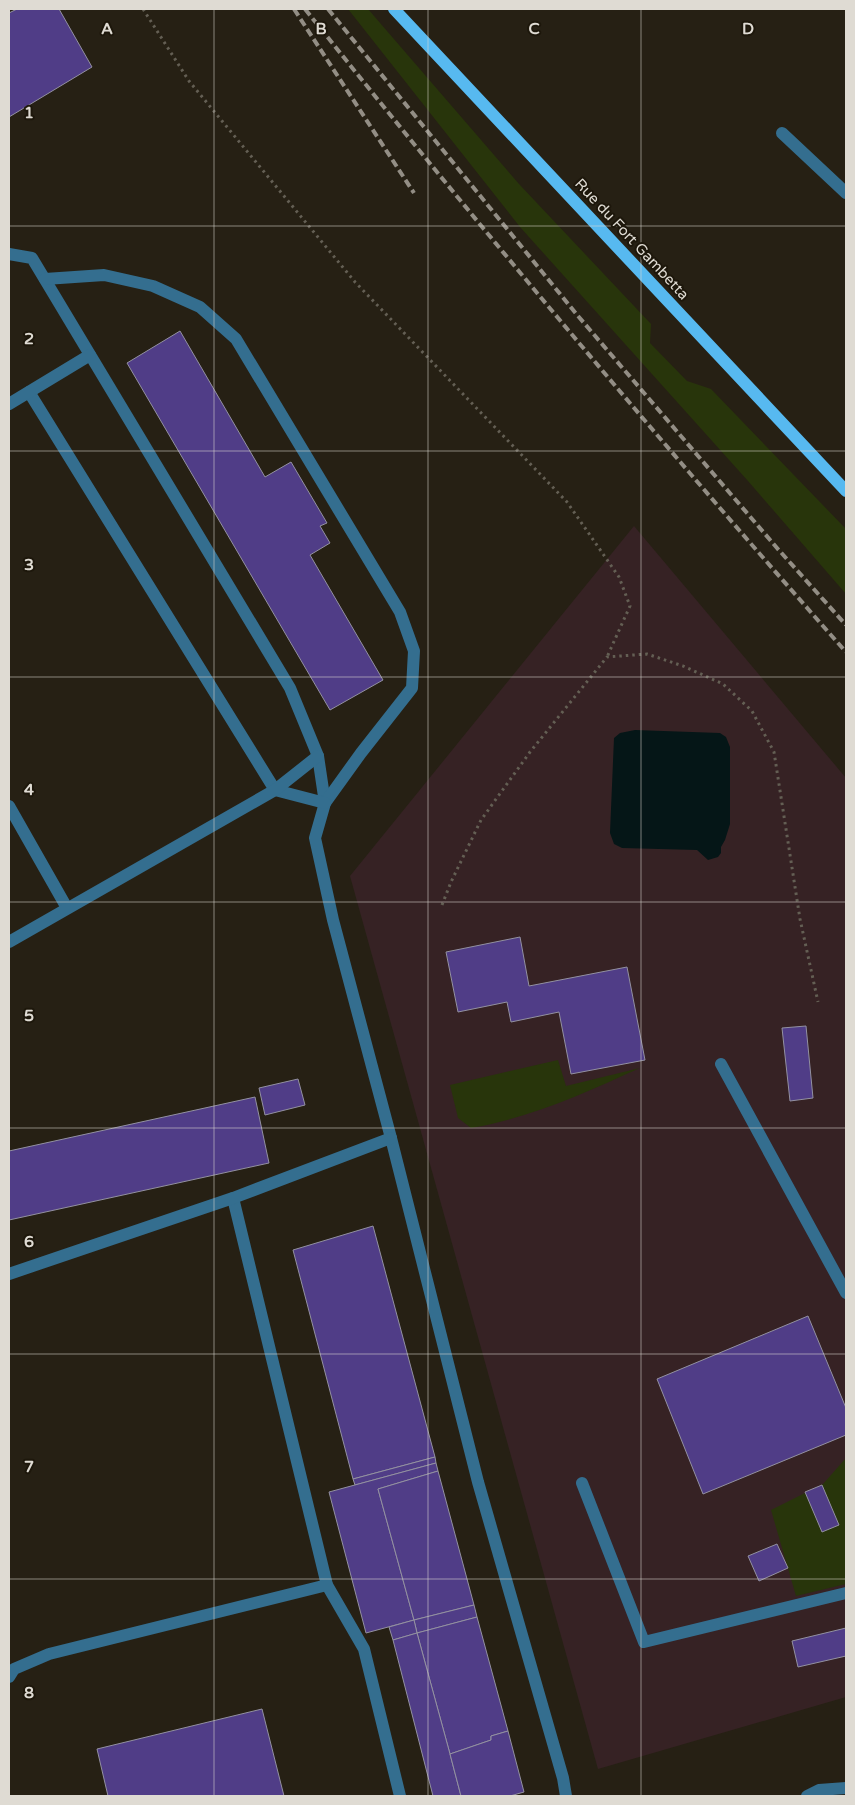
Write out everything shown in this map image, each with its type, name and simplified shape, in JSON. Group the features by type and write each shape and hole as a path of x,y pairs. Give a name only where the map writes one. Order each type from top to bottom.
{"main road":[{"name":"Rue du Fort Gambetta","path":"394,9 846,491"}],"lane":[{"path":"782,133 846,193"},
{"path":"9,254 32,258 290,688 318,756 325,804"},
{"path":"45,279 104,274 153,286 200,307 236,339 400,612 414,652 412,688 361,753 325,804 315,838 322,872 478,1482 563,1778 566,1796"},
{"path":"9,404 90,355"},
{"path":"29,392 275,790 325,804"},
{"path":"9,942 275,790 318,756"},
{"path":"9,806 67,908"},
{"path":"721,1064 846,1293"},
{"path":"9,1274 233,1198 391,1138"},
{"path":"233,1198 327,1586 364,1649 400,1796"},
{"path":"582,1483 644,1642 846,1593"},
{"path":"9,1677 14,1669 49,1654 327,1586"},
{"path":"807,1796 819,1790 846,1788"}],"path":[{"path":"143,9 189,81 355,282 568,502 620,577 630,606 607,657 530,752 481,820 442,905"},
{"path":"607,657 647,654 682,666 723,684 752,711 774,752 800,919 818,1002"}],"shaded area":[{"path":"634,526 846,778 846,1697 598,1769 350,876"},
{"path":"635,730 720,733 726,737 730,747 730,824 718,857 708,860 697,850 622,848 614,844 610,833 614,738 620,733"}],"green space":[{"path":"348,9 368,9 519,184 651,324 650,343 687,381 711,389 846,529 846,594 748,481 520,227"},
{"path":"558,1060 566,1086 640,1068 578,1095 515,1118 471,1128 458,1118 450,1085"},
{"path":"846,1458 846,1584 796,1596 771,1510 823,1484"}],"building":[{"path":"17,9 59,9 92,67 9,117 9,13"},
{"path":"180,331 265,477 291,462 327,523 320,526 330,543 310,555 383,680 330,710 127,363"},
{"path":"520,937 529,986 627,967 645,1060 571,1074 559,1012 511,1022 507,1002 458,1012 446,952"},
{"path":"806,1026 813,1098 790,1101 782,1028"},
{"path":"298,1079 305,1105 265,1115 259,1088"},
{"path":"255,1097 269,1163 9,1220 9,1151"},
{"path":"373,1226 435,1457 353,1479 293,1250"},
{"path":"808,1316 846,1408 846,1435 703,1494 657,1379"},
{"path":"435,1457 436,1463 355,1485 353,1479"},
{"path":"436,1463 438,1471 378,1489 414,1620 366,1633 329,1492"},
{"path":"438,1471 474,1605 414,1620 378,1489"},
{"path":"822,1485 839,1525 822,1532 805,1492"},
{"path":"777,1544 788,1568 759,1581 748,1556"},
{"path":"474,1605 477,1617 417,1633 414,1620"},
{"path":"477,1617 508,1731 491,1736 491,1740 450,1754 417,1633"},
{"path":"414,1620 417,1633 393,1640 389,1627"},
{"path":"846,1628 846,1656 798,1667 792,1641"},
{"path":"417,1633 461,1796 433,1796 393,1640"},
{"path":"262,1709 284,1796 108,1796 97,1749"},
{"path":"508,1731 524,1792 510,1796 461,1796 450,1754 491,1740 491,1736"}],"railway":[{"path":"294,9 414,193"},
{"path":"305,9 571,334 846,652"},
{"path":"328,9 578,316 777,548 846,625"}]}
